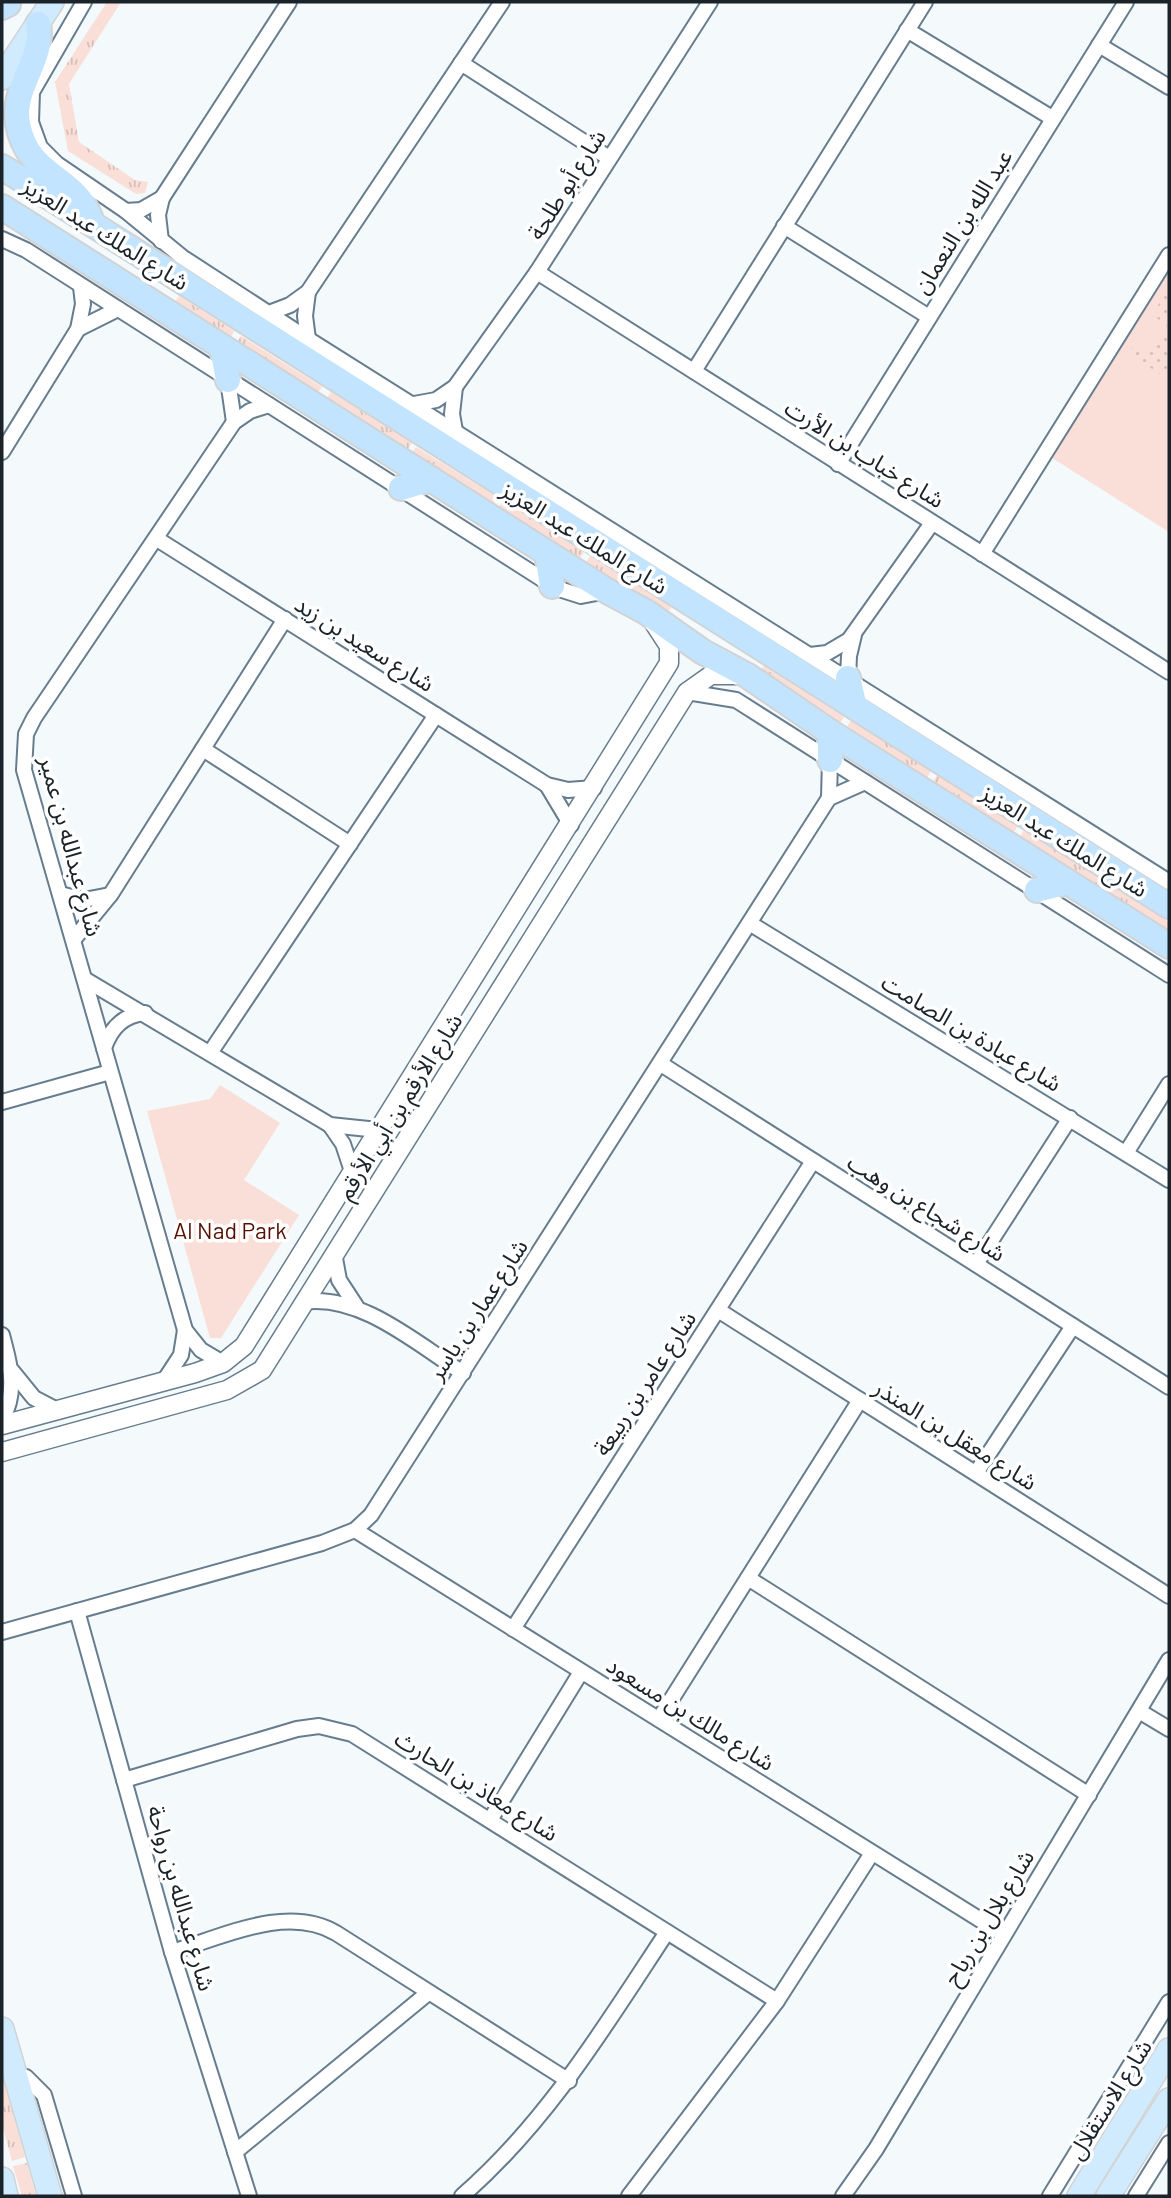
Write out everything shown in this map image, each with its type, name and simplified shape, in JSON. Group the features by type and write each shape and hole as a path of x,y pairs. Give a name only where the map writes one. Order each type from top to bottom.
{"highway":[{"path":"38,24 38,49 18,99 21,137 35,163 79,199 92,224"},
{"name":"شارع الملك عبد العزيز","path":"2,167 1169,906"},
{"name":"شارع الملك عبد العزيز","path":"3,209 607,592 646,612 703,652 748,676 830,732 1169,946"},
{"path":"220,305 244,298"},
{"path":"222,347 228,380"},
{"path":"455,430 464,460"},
{"path":"401,488 431,480"},
{"path":"547,553 552,586"},
{"path":"621,560 651,555"},
{"path":"848,678 855,708"},
{"path":"830,732 830,760"},
{"path":"1000,799 1029,794"},
{"path":"1037,890 1068,882"}],"main road":[{"path":"2,78 52,2"},
{"path":"2,2029 50,2196"},
{"name":"شارع الاستقلال","path":"1079,2196 1169,2050"},
{"path":"1108,2196 1162,2124 1169,2100"},
{"path":"1108,2196 1109,2178 1126,2146 1120,2138 1112,2143"},
{"path":"2,2179 6,2196"}],"street":[{"name":"شارع الملك عبد العزيز","path":"84,2 36,82 30,102 34,132 50,159 244,298 1169,882"},
{"path":"161,241 158,215 162,198 289,2"},
{"path":"269,313 290,306 308,292 502,2"},
{"name":"شارع أبو طلحة","path":"414,404 436,400 455,387 537,272 710,2"},
{"path":"694,371 925,2"},
{"name":"عبد الله بن النعمان","path":"838,464 1126,2"},
{"path":"907,30 1052,118"},
{"path":"1099,45 1169,87"},
{"path":"461,64 608,158"},
{"path":"126,211 141,210 162,198"},
{"path":"784,226 929,317"},
{"name":"شارع الملك عبد العزيز","path":"2,239 26,250 552,586 572,595 607,592"},
{"path":"982,554 1169,255"},
{"name":"شارع خباب بن الأرت","path":"537,272 1169,673"},
{"path":"2,452 78,329 83,303 81,287"},
{"path":"308,292 305,316 308,339"},
{"path":"78,329 118,309"},
{"path":"228,380 234,422"},
{"path":"455,387 452,414 455,430"},
{"name":"شارع عبدالله بن عمير","path":"223,1363 201,1350 185,1329 24,770 26,734 34,718 234,422 250,411 269,404"},
{"path":"810,655 835,650 854,634 932,523"},
{"name":"شارع سعيد بن زيد","path":"157,539 547,785 568,790 594,788"},
{"name":"شارع الأرقم بن أبي الأرقم","path":"2,1425 223,1363 234,1356 253,1334 654,689 671,655 669,646 646,612"},
{"path":"74,939 111,894 285,619"},
{"path":"848,678 854,634"},
{"name":"شارع الأرقم بن أبي الأرقم","path":"2,1452 240,1385 262,1370 655,739 687,692 711,675 748,676"},
{"path":"654,689 668,690 671,699 657,720 655,739"},
{"path":"687,692 736,700 1169,975"},
{"path":"210,1053 436,715"},
{"path":"203,749 349,844"},
{"path":"830,760 829,798 865,782"},
{"name":"شارع سعيد بن زيد","path":"547,785 570,825"},
{"name":"شارع عمار بن ياسر","path":"2,1632 322,1543 355,1530 384,1498 829,798"},
{"path":"60,894 84,900 111,894"},
{"name":"شارع عبادة بن الصامت","path":"751,924 1169,1180"},
{"path":"86,980 330,1125 343,1144 352,1171"},
{"path":"104,1048 107,1037 123,1020 145,1013"},
{"name":"شارع شجاع بن وهب","path":"662,1064 1169,1387"},
{"path":"2,1102 110,1072"},
{"path":"1126,1153 1169,1084"},
{"path":"976,1264 1070,1118"},
{"path":"330,1125 378,1130"},
{"name":"شارع عامر بن ربيعة","path":"513,1629 813,1161"},
{"path":"334,1253 339,1280 356,1306"},
{"path":"303,1302 326,1300 356,1306 463,1373"},
{"name":"شارع معقل بن المنذر","path":"718,1310 1169,1596"},
{"path":"976,1473 1073,1326"},
{"path":"164,1381 181,1355 185,1329"},
{"path":"2,1335 12,1371 11,1394 2,1420"},
{"path":"12,1371 34,1398 57,1410"},
{"path":"63,1435 70,1424 78,1419 148,1399 150,1392 145,1385"},
{"path":"659,1719 860,1400"},
{"name":"شارع مالك بن مسعود","path":"355,1530 1003,1934"},
{"path":"748,1578 1089,1795"},
{"name":"شارع عبدالله بن رواحة","path":"77,1611 172,1952 249,2196"},
{"name":"شارع بلال بن رباح","path":"842,2196 876,2149 1169,1660"},
{"path":"489,1820 582,1672"},
{"path":"1139,1711 1169,1729"},
{"name":"شارع معاذ بن الحارث","path":"124,1780 297,1728 319,1726 352,1734 777,2001"},
{"path":"629,2196 777,2001 872,1853"},
{"path":"172,1952 274,1922 309,1921 323,1926 569,2081"},
{"path":"462,2196 511,2149 569,2081 667,1932"},
{"path":"235,2152 428,1993"},
{"name":"شارع الاستقلال","path":"1049,2196 1169,2002"},
{"path":"14,2074 26,2077 44,2095 74,2196"},
{"path":"1136,2196 1169,2143"}],"green space":[{"path":"107,2 121,2 69,84 79,142 135,180 148,182 145,193 136,194 68,151 55,82"},
{"path":"1169,272 1169,532 1049,456"},
{"path":"1169,288 1169,380 1128,353 1133,345 1148,354 1167,325 1152,315"},
{"path":"179,296 234,331 231,337 175,302"},
{"path":"241,336 322,387 318,393 237,342"},
{"path":"331,392 412,443 408,449 327,398"},
{"path":"416,447 497,497 493,504 412,453"},
{"path":"503,501 584,552 580,558 499,507"},
{"path":"590,556 671,607 667,614 586,563"},
{"path":"764,666 844,717 840,723 759,672"},
{"path":"851,720 931,771 927,778 847,727"},
{"path":"937,775 1018,826 1014,832 933,782"},
{"path":"1024,830 1105,881 1101,888 1020,837"},
{"path":"1110,885 1169,922 1169,931 1106,891"},
{"name":"Al Nad Park","path":"220,1085 280,1123 244,1180 299,1215 221,1338 210,1338 147,1111 210,1099"},
{"path":"2,2073 25,2157 12,2161 2,2124"},
{"path":"27,2163 36,2196 22,2196 13,2166"}]}
